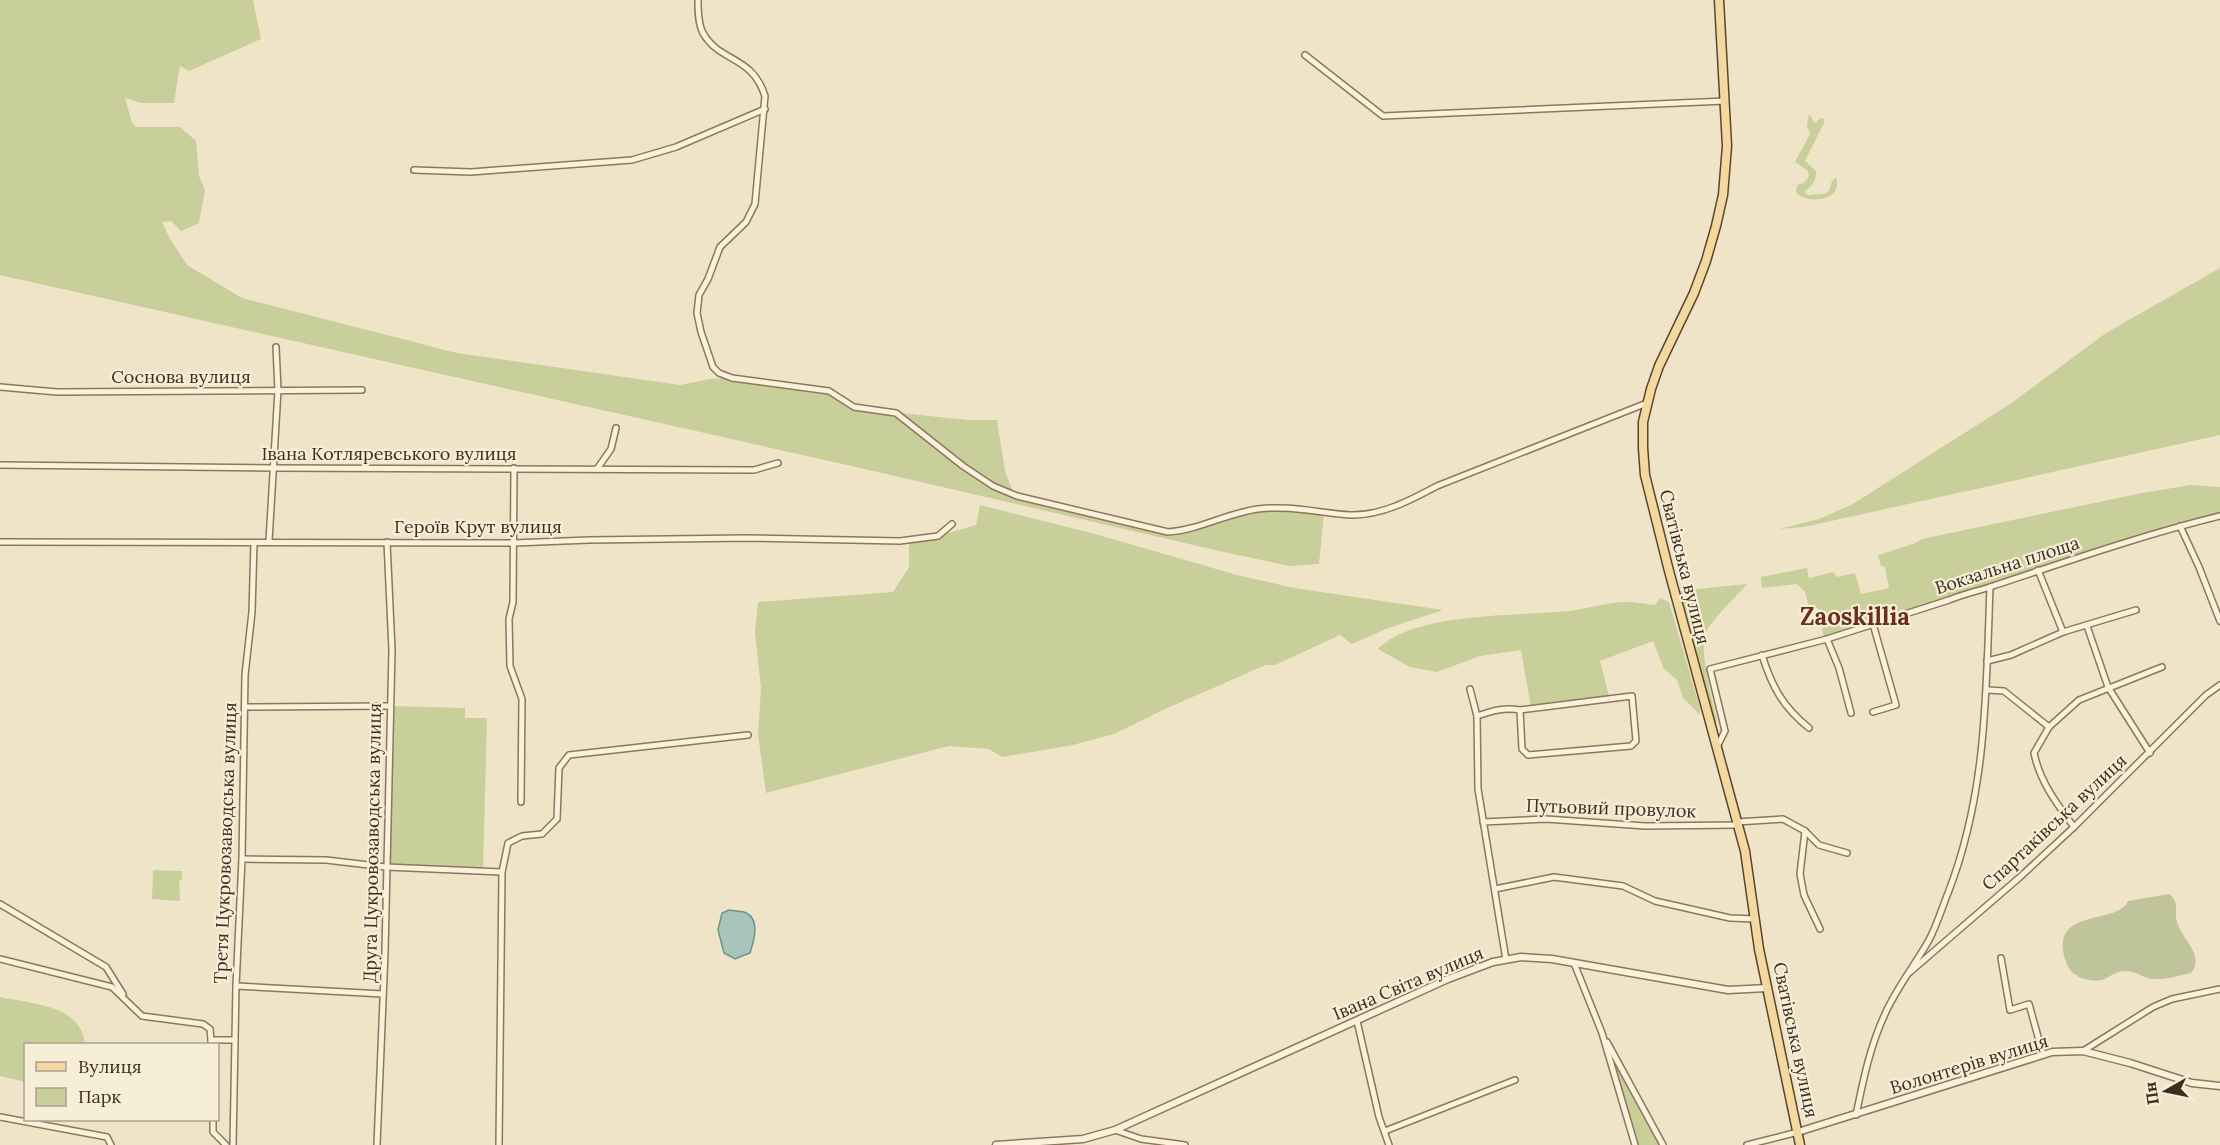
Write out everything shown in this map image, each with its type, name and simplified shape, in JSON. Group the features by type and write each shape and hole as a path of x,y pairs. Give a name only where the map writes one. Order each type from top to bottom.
{"main road":[{"name":"Сватівська вулиця","path":"1719,0 1727,146 1723,195 1716,226 1694,293 1659,366 1647,403 1643,422 1643,448 1645,475 1675,597 1745,851 1767,988 1800,1145"}],"street":[{"path":"698,0 703,33 717,49 751,70 760,82 765,96 755,204 751,215 720,247 708,279 699,295 697,312 713,367 719,373 732,378 829,391 854,407 896,413 963,466 993,486 1017,496 1168,532 1182,531 1260,509 1297,507 1351,515 1383,510 1437,486 1647,403"},
{"path":"1305,55 1383,116 1725,101"},
{"path":"414,170 471,172 632,160 676,147 765,109"},
{"path":"269,541 278,390 276,347"},
{"name":"Соснова вулиця","path":"0,387 57,392 362,390"},
{"path":"597,470 610,449 616,428"},
{"name":"Івана Котляревського вулиця","path":"0,465 754,470 777,463"},
{"path":"514,468 513,602 509,619 510,666 522,699 521,802"},
{"name":"Вокзальна площа","path":"1717,747 1725,731 1710,669 1827,639 2038,570 2220,516"},
{"name":"Героїв Крут вулиця","path":"0,542 514,543 736,538 900,542 938,536 952,524"},
{"path":"2180,526 2220,621"},
{"name":"Друга Цукровозаводська вулиця","path":"377,1145 385,952 392,650 387,542"},
{"name":"Третя Цукровозаводська вулиця","path":"233,1145 245,675 252,612 254,543"},
{"path":"2038,570 2063,632"},
{"path":"1856,1115 1866,1066 1885,1014 1905,977 1930,939 1949,892 1967,836 1978,783 1988,690 1990,587"},
{"path":"1987,661 2010,655 2063,632 2136,610"},
{"path":"1873,624 1896,705 1874,712"},
{"path":"2087,626 2108,687 2150,753"},
{"path":"1827,639 1839,668 1851,713"},
{"path":"1762,655 1772,684 1792,715 1809,728"},
{"path":"2074,827 2050,795 2037,767 2034,753 2049,727 2079,700 2162,667"},
{"name":"Спартаківська вулиця","path":"1905,977 2074,827 2206,695 2220,685"},
{"path":"1470,688 1477,716 1478,789 1506,960"},
{"path":"1988,690 2004,691 2049,727"},
{"path":"1477,716 1497,709 1520,710 1632,696 1636,741 1631,746 1528,755 1522,749 1520,710"},
{"path":"245,706 390,706"},
{"path":"499,1145 502,872 508,843 522,836 542,834 557,819 559,768 569,755 748,735"},
{"name":"Путьовий провулок","path":"1483,822 1546,819 1646,826 1738,824 1783,819 1805,831 1819,845 1847,853"},
{"path":"1805,831 1800,874 1804,895 1820,929"},
{"path":"242,860 326,860 386,867 502,872"},
{"path":"1495,889 1554,877 1623,886 1655,901 1730,918 1755,919"},
{"path":"0,904 106,967 125,998"},
{"name":"Івана Світа вулиця","path":"996,1145 1083,1139 1115,1130 1448,979 1493,962 1521,957 1552,959 1728,990 1767,988"},
{"path":"0,958 112,987 142,1016 203,1024 210,1029 212,1042 235,1040"},
{"path":"2001,958 2010,1010 2029,1004 2043,1055"},
{"path":"1574,963 1602,1033 1635,1145"},
{"path":"236,986 383,994"},
{"path":"2083,1051 2153,1007 2172,999 2220,988"},
{"path":"1358,1021 1379,1117 1389,1145"},
{"path":"1602,1033 1663,1145"},
{"name":"Волонтерів вулиця","path":"1798,1132 2052,1053 2083,1051 2192,1083 2220,1086"},
{"path":"1385,1131 1515,1080"},
{"path":"0,1117 107,1137 111,1145"},
{"path":"213,1121 213,1132 226,1145"},
{"path":"1115,1130 1141,1139 1185,1145"},
{"path":"1747,1145 1798,1132"}],"green space":[{"path":"0,0 253,0 261,39 189,71 180,66 174,103 141,103 125,98 132,122 136,127 180,127 196,141 199,176 205,190 199,223 181,231 171,221 162,222 187,265 242,298 457,353 680,385 726,378 829,391 853,408 968,420 997,420 1005,471 1014,494 1168,532 1259,509 1324,513 1319,564 1289,566 1219,551 0,275"},
{"path":"1809,114 1815,123 1821,118 1824,119 1824,123 1805,161 1816,171 1816,178 1804,192 1808,195 1824,194 1829,191 1836,177 1837,181 1832,195 1821,199 1804,198 1796,192 1797,185 1804,183 1809,176 1808,171 1795,162 1810,134 1807,126"},
{"path":"2220,268 2220,435 1804,527 1779,529 1819,519 1853,504 2010,404 2106,333"},
{"path":"2190,485 2220,487 2220,516 1824,639 1818,608 1809,608 1805,592 1797,584 1762,588 1761,577 1807,568 1809,578 1834,572 1836,577 1855,573 1861,594 1889,588 1885,567 1881,566 1878,555 1922,539"},
{"path":"980,505 1095,534 1237,575 1294,588 1443,610 1386,629 1352,644 1340,635 1275,665 1266,665 1165,709 1114,734 1073,745 1002,757 989,749 949,746 766,793 758,734 761,689 755,632 758,602 893,592 909,567 909,540 938,536 976,525"},
{"path":"1747,584 1715,618 1704,637 1707,674 1717,721 1715,726 1677,591"},
{"path":"1660,598 1669,602 1700,708 1700,715 1683,698 1677,680 1664,669 1653,641 1600,661 1609,696 1605,699 1531,708 1521,650 1480,656 1437,672 1410,667 1378,649 1394,637 1416,628 1441,622 1496,615 1568,611 1620,602 1655,605"},
{"path":"390,706 465,708 465,718 487,718 483,870 386,867"},
{"path":"153,870 182,871 182,880 179,881 180,901 152,899"},
{"path":"2169,894 2175,901 2178,925 2192,948 2196,961 2191,973 2155,979 2124,971 2098,981 2079,977 2071,971 2066,962 2063,944 2066,932 2086,920 2122,909 2128,901"},
{"path":"0,997 39,1004 65,1013 81,1031 85,1043 24,1043 24,1082 0,1076"},
{"path":"1602,1033 1663,1145 1635,1145"}],"water":[{"path":"729,910 749,915 753,919 755,930 750,953 735,959 724,953 718,930 722,913"}],"district":[{"name":"Zaoskillia","path":"1855,616"}]}
